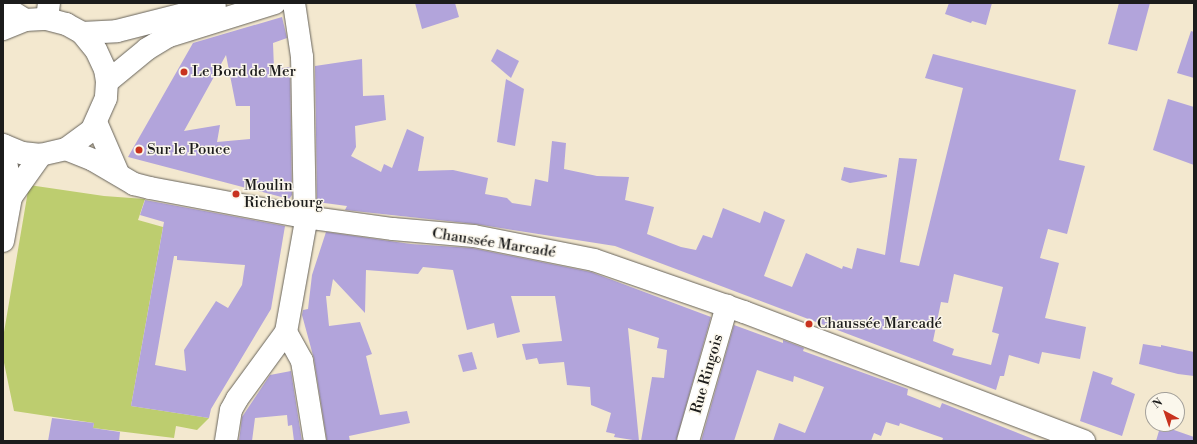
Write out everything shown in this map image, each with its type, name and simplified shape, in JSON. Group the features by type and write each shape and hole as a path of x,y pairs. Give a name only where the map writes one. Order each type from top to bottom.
{"street":[{"path":"82,33 117,31 224,3"},
{"path":"107,82 147,50 169,36 274,3"},
{"path":"226,441 231,410 237,399 286,332 305,217 302,57 294,3"},
{"path":"3,6 25,20"},
{"path":"3,29 48,11 82,33 96,50 105,69 107,82 106,98 96,122 80,141 66,149 41,155 22,153 3,145"},
{"path":"96,122 118,173"},
{"path":"3,145 11,197 3,241"},
{"name":"Chaussée Marcadé","path":"66,149 118,173 134,184 150,188 305,217 393,229 474,236 594,260 727,306 1084,441"},
{"path":"11,197 41,155"},
{"name":"Rue Ringois","path":"688,441 727,306"},
{"path":"286,332 302,361 315,441"}],"green space":[{"path":"29,185 104,196 145,199 138,220 163,227 131,406 209,418 197,430 176,426 174,438 93,428 94,423 14,411 3,358 3,338"}],"building":[{"path":"415,3 455,3 459,17 422,29"},
{"path":"949,3 992,3 986,25 972,21 971,23 945,14"},
{"path":"1119,3 1150,3 1137,51 1108,44"},
{"path":"282,17 287,38 273,43 274,69 290,67 292,195 289,199 128,157 193,43","holes":["226,55 236,106 250,106 250,139 217,142 220,125 184,131"]},
{"path":"1191,31 1194,32 1194,78 1177,73"},
{"path":"497,49 519,61 511,78 491,61"},
{"path":"933,54 1076,90 1059,160 1085,166 1067,234 1048,229 1040,258 1059,263 1045,318 1086,327 1080,359 1042,352 1039,364 1009,355 1004,376 1000,376 996,390 615,246 475,224 345,210 347,206 317,202 315,66 362,59 363,96 384,95 386,120 355,126 356,147 351,156 381,172 384,164 392,168 407,129 424,137 418,171 453,170 488,178 485,194 507,198 512,203 531,206 535,179 548,182 552,141 566,143 564,169 597,176 629,177 625,200 654,207 647,234 681,247 696,250 703,235 712,238 723,208 760,223 764,211 785,220 764,276 792,287 806,253 842,269 843,266 852,269 857,248 885,255 899,158 917,159 900,262 919,266 963,88 925,78","holes":["954,274 1003,287 992,332 999,334 991,365 952,355 954,349 933,341 941,302 948,303"]},
{"path":"506,79 524,89 515,146 497,142"},
{"path":"1168,99 1194,107 1194,165 1153,150"},
{"path":"844,167 887,175 887,177 850,183 841,180"},
{"path":"145,200 285,226 271,309 211,409 209,418 131,406 164,222 140,215","holes":["174,256 177,256 177,260 245,265 242,285 228,308 216,301 184,350 186,371 155,365"]},
{"path":"326,232 411,244 472,248 591,272 711,317 676,441 641,441 652,377 664,378 667,350 657,348 659,338 628,328 639,441 614,437 615,434 606,432 611,413 591,405 590,387 567,385 564,362 539,364 537,358 526,360 522,344 562,341 555,296 511,296 520,332 497,338 494,323 467,330 453,270 423,267 418,274 366,270 365,313 333,279 330,296 326,296 329,326 360,322 372,354 366,356 380,415 407,411 410,423 349,436 350,441 327,441 314,359 302,315 303,310 308,309 312,275"},
{"path":"734,325 783,343 783,340 804,348 803,351 908,389 907,395 940,408 942,403 1038,441 942,441 943,438 900,423 899,426 886,422 881,436 874,433 871,441 773,441 779,423 805,433 824,387 794,376 793,382 757,370 734,441 701,441"},
{"path":"1143,344 1161,347 1161,345 1194,352 1194,376 1178,374 1139,364"},
{"path":"472,352 477,369 463,372 458,355"},
{"path":"291,371 302,441 294,441 292,425 288,426 287,415 255,418 252,441 239,441 242,417 270,375"},
{"path":"1093,371 1113,378 1111,384 1135,394 1122,436 1080,421"},
{"path":"52,418 94,423 93,428 120,432 119,441 48,441"},
{"path":"1159,432 1180,432 1194,437 1194,441 1156,441"}],"place":[{"name":"Le Bord de Mer","path":"184,72"},
{"name":"Sur le Pouce","path":"139,150"},
{"name":"Moulin Richebourg","path":"236,194"},
{"name":"Chaussée Marcadé","path":"809,324"}]}
